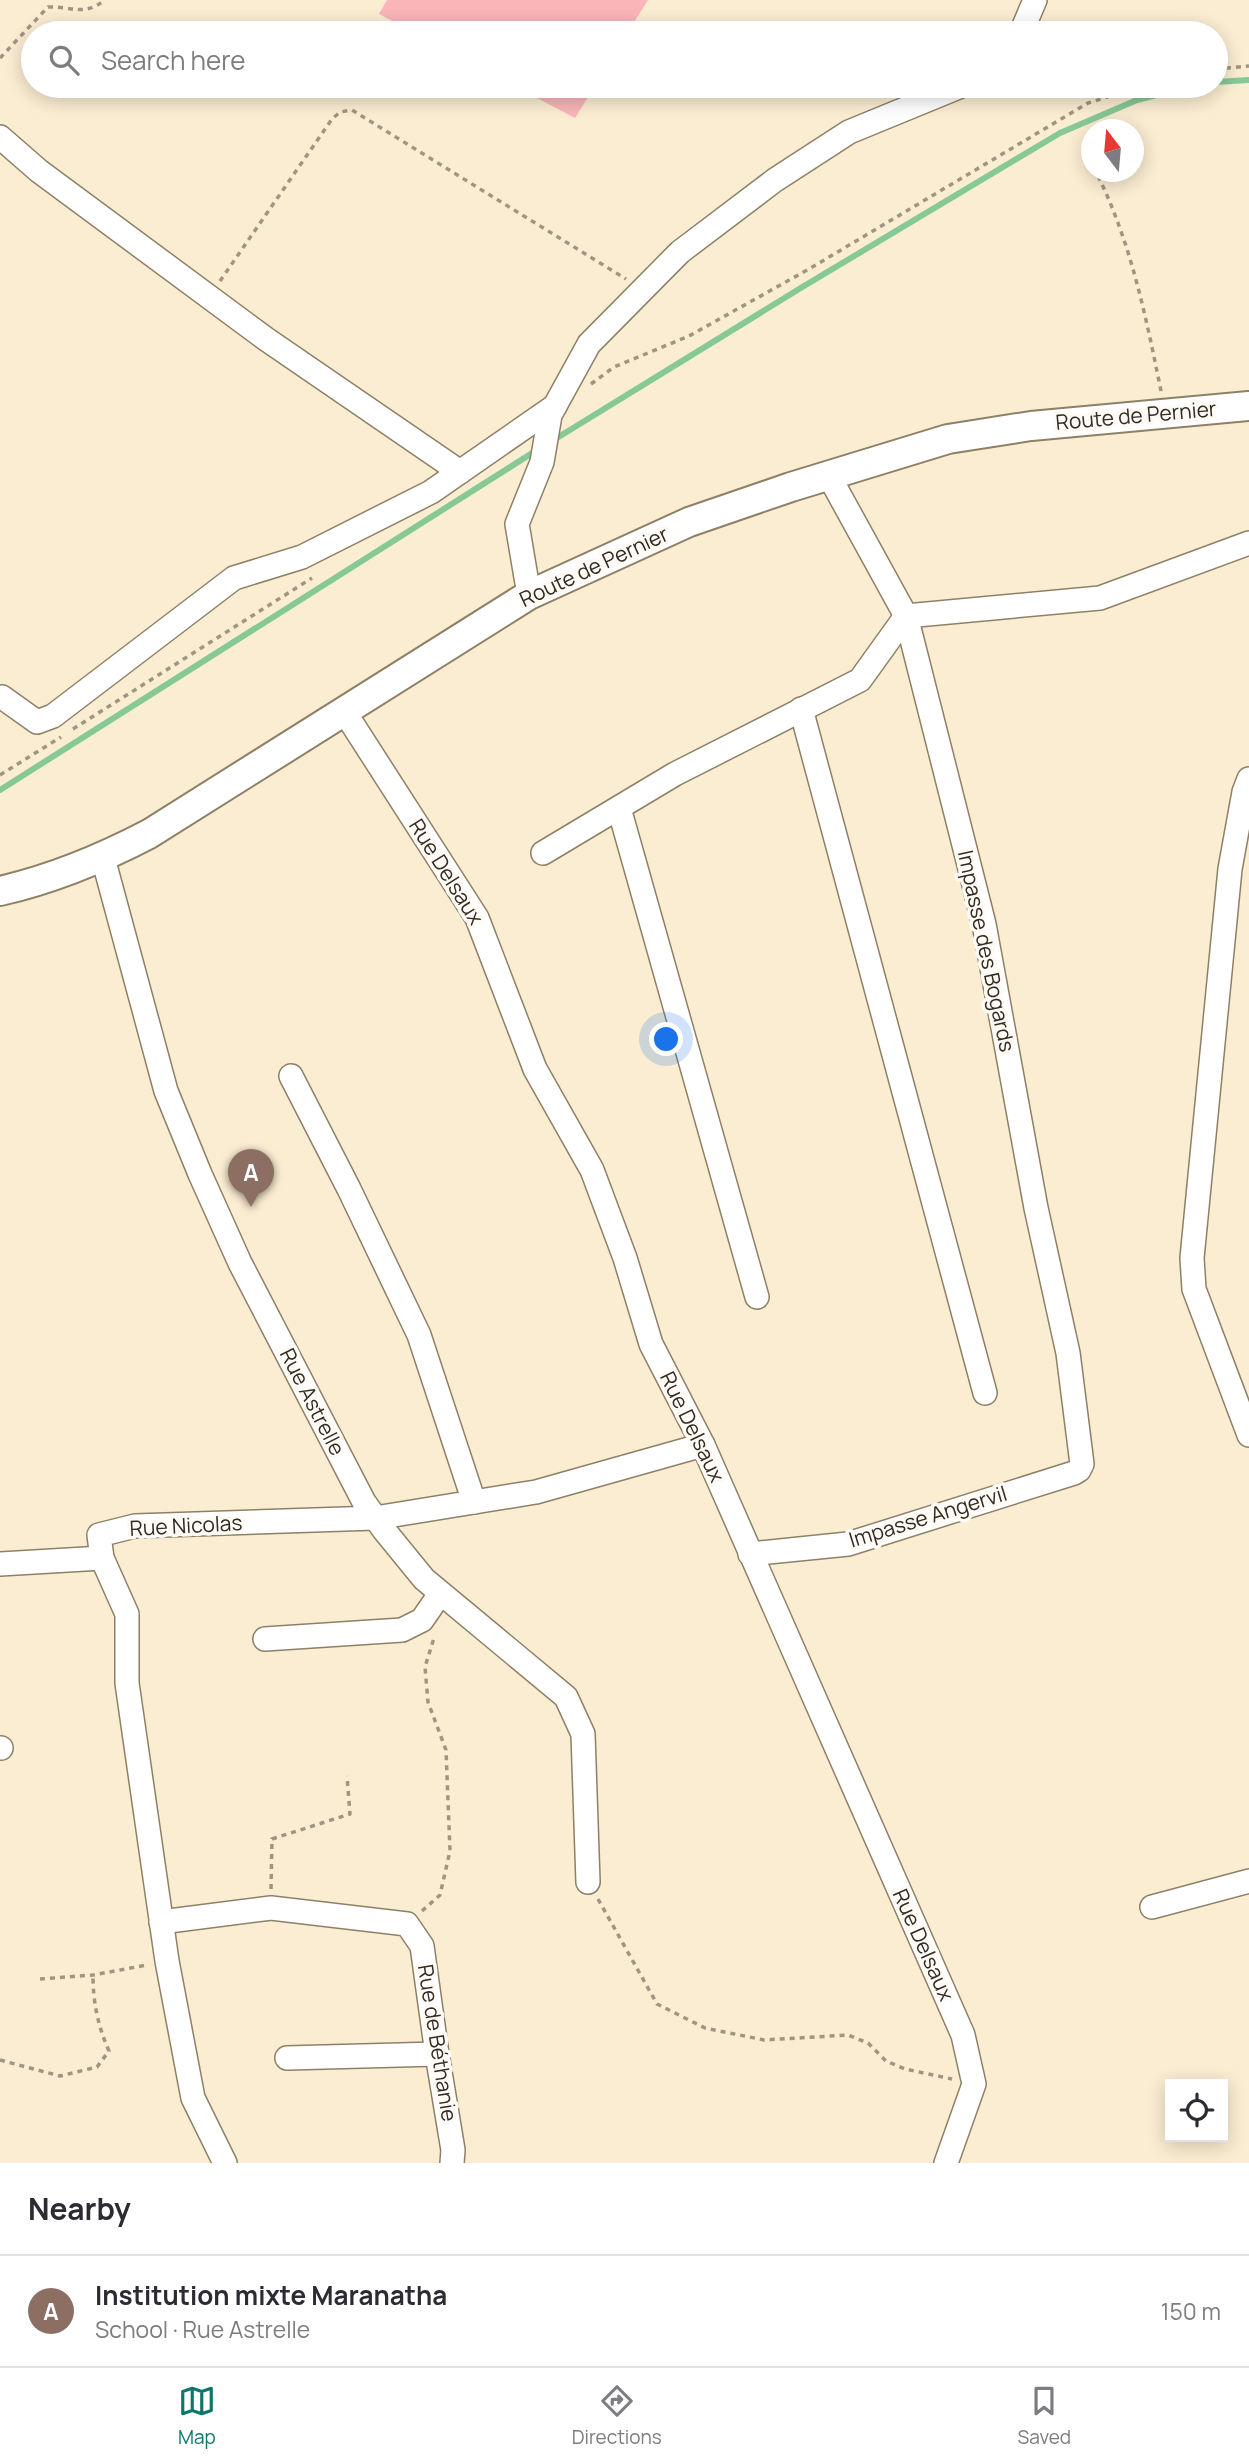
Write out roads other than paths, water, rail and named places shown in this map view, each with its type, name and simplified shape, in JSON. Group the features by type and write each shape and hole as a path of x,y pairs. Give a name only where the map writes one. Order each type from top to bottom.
{"street":[{"path":"1026,21 1035,0"},
{"path":"529,595 517,524 542,463 552,411 589,344 680,252 775,180 849,132 932,98"},
{"path":"0,137 40,171 266,339 460,472"},
{"name":"Route de Pernier","path":"0,891 33,884 103,858 149,834 529,595 689,522 948,439 1031,426 1249,406"},
{"path":"2,697 37,722 52,716 233,578 302,557 431,492 552,411"},
{"name":"Impasse des Bogards","path":"829,476 906,616 984,924 1036,1208 1068,1353 1080,1448"},
{"path":"543,853 675,774 860,680 906,616 1100,598 1249,543"},
{"path":"801,709 985,1393"},
{"name":"Rue Delsaux","path":"344,711 477,918 535,1069 592,1170 625,1258 651,1343 703,1445 963,2035 974,2084 946,2163"},
{"path":"1249,779 1244,792 1230,869 1192,1258 1194,1289 1249,1436"},
{"path":"619,808 757,1297"},
{"name":"Rue Astrelle","path":"103,858 166,1091 240,1263 364,1502 424,1579 566,1697 583,1734 588,1882"},
{"path":"291,1076 419,1335 474,1502"},
{"name":"Rue Nicolas","path":"102,1558 99,1535 135,1526 375,1517 536,1492 703,1445"},
{"name":"Impasse Angervil","path":"750,1554 848,1544 1073,1473 1079,1470 1082,1464 1080,1448"},
{"path":"0,1564 102,1558 127,1614 127,1683 167,1961 193,2098 225,2163"},
{"path":"265,1639 402,1630 422,1620 440,1594"},
{"path":"1152,1907 1249,1881"},
{"name":"Rue de Béthanie","path":"161,1922 271,1908 407,1924 422,1947 453,2163"},
{"path":"287,2057 437,2054"}],"waterway":[{"path":"1228,81 1249,80"},
{"path":"552,441 1060,133 1145,98"},
{"path":"0,790 537,450"}],"place":[{"name":"Institution mixte Maranatha","path":"251,1207"}]}
